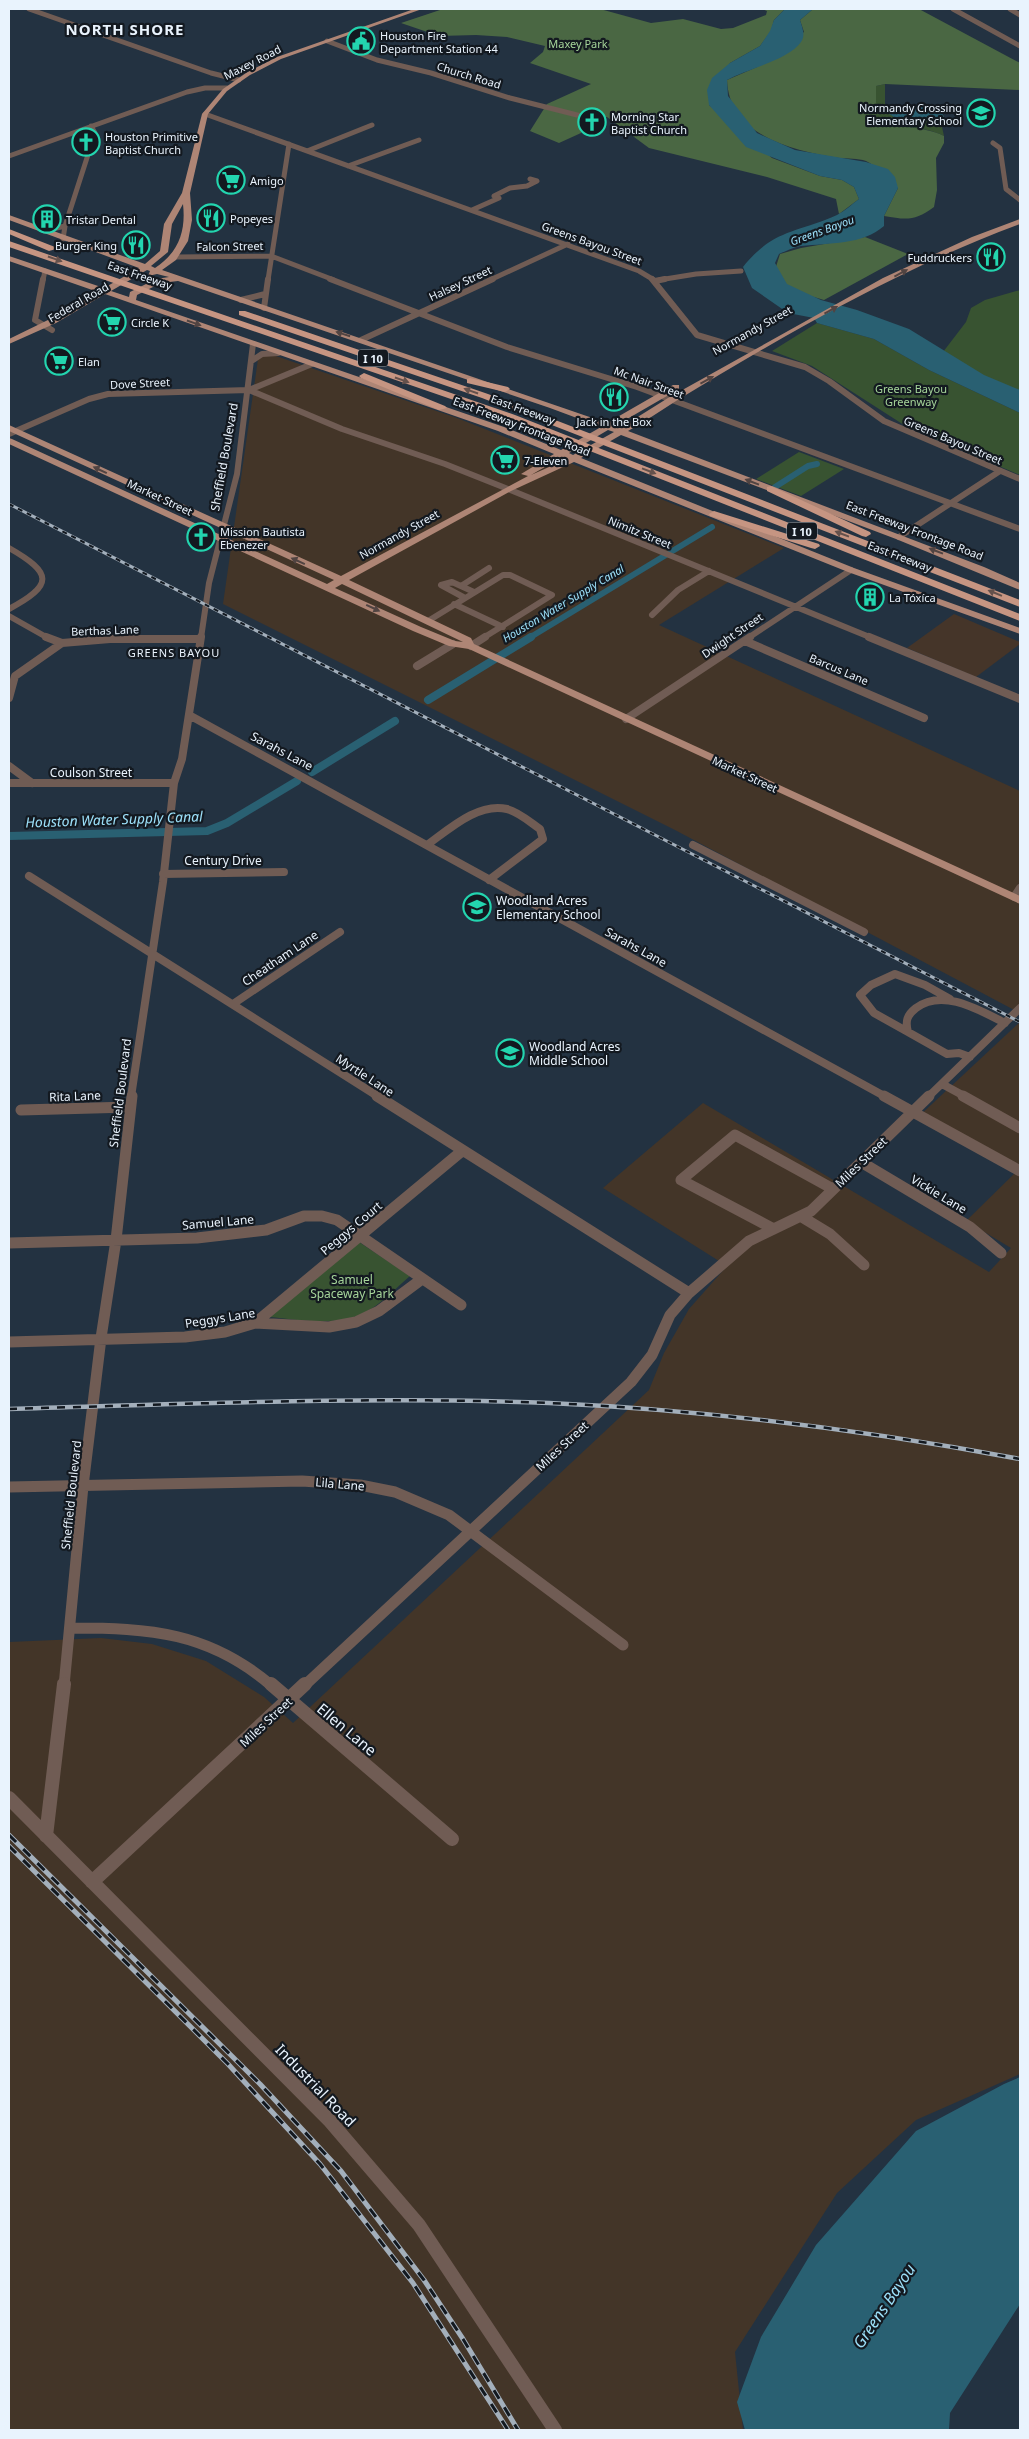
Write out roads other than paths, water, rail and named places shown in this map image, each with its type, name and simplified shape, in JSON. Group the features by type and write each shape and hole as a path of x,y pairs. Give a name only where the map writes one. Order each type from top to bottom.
{"highway":[{"name":"East Freeway","path":"9,230 91,262"},
{"name":"East Freeway","path":"9,244 512,417 1020,618"},
{"name":"East Freeway","path":"117,270 167,287"},
{"name":"East Freeway","path":"505,389 438,372 229,308 485,396 1020,604"},
{"path":"241,323 442,408"},
{"path":"771,489 969,583"},
{"path":"714,514 826,550 923,585 1001,609"}],"main road":[{"name":"Maxey Road","path":"227,88 279,58 419,9"},
{"name":"Federal Road","path":"9,342 48,328 102,291 146,267 162,254 168,224 186,193 205,114 212,103 227,88"},
{"name":"Federal Road","path":"9,350 167,264 177,254 187,234 188,212 186,193"},
{"path":"175,212 188,212"},
{"name":"Normandy Street","path":"508,489 528,472 659,396 928,248 1020,215"},
{"name":"East Freeway Frontage Road","path":"9,218 63,239 591,420 899,537 1020,586"},
{"name":"Normandy Street","path":"329,587 508,489 573,459 653,413 671,400 939,252 1020,221"},
{"path":"167,234 187,234"},
{"path":"116,257 177,254"},
{"name":"East Freeway Frontage Road","path":"9,258 278,353 442,408 560,453 851,570 1020,631"},
{"path":"81,284 101,282 128,269 131,265 127,260"},
{"path":"167,264 172,276"},
{"path":"132,301 132,294 159,281 181,279"},
{"path":"548,449 563,445 589,429 591,420"},
{"name":"Market Street","path":"11,431 341,580 467,640 471,646"},
{"path":"592,466 588,462 590,456 616,441 632,436"},
{"name":"Market Street","path":"9,441 453,644 471,646 626,719 1018,895"},
{"path":"920,596 1020,637"}],"street":[{"path":"29,9 211,73 239,80"},
{"path":"953,9 1020,46"},
{"path":"1010,9 1020,15"},
{"name":"Church Road","path":"327,41 377,60 436,74 510,98 589,118 594,128 590,134"},
{"name":"Maxey Road","path":"9,156 198,89 227,88"},
{"path":"142,108 151,111"},
{"name":"Greens Bayou Street","path":"205,114 639,271 655,281 697,335 745,348 812,371 884,421 1020,479"},
{"path":"307,151 372,125"},
{"path":"63,239 65,226 95,133 91,126"},
{"path":"348,166 419,140"},
{"path":"993,143 1000,148 1006,189 1020,200"},
{"path":"264,308 289,144"},
{"path":"472,210 499,198 494,196 510,188 521,189 532,186 538,181 530,179"},
{"path":"44,231 65,226"},
{"name":"Halsey Street","path":"361,340 568,244"},
{"name":"Falcon Street","path":"177,254 190,257 271,256"},
{"name":"Mc Nair Street","path":"271,256 507,347 618,381 1020,529"},
{"path":"655,281 713,272 722,268"},
{"path":"45,271 45,281 34,320 48,328"},
{"path":"713,272 726,274 741,271"},
{"path":"45,281 60,276"},
{"path":"241,300 265,294"},
{"name":"Sheffield Boulevard","path":"46,1836 71,1628 83,1486 101,1338 116,1240 130,1107 174,783 182,759 208,583 237,474 253,360 253,344"},
{"path":"253,360 262,354 278,353"},
{"path":"249,390 312,364"},
{"name":"Dove Street","path":"11,431 89,399 108,394 249,390"},
{"name":"Nimitz Street","path":"249,390 342,429 438,461 508,489 1020,699"},
{"path":"899,537 1000,471"},
{"path":"9,548 30,559 40,567 43,574 42,584 37,592 9,610"},
{"path":"461,586 490,568"},
{"name":"Dwight Street","path":"626,719 851,570"},
{"path":"652,615 678,590 709,571"},
{"path":"428,621 474,592 506,575 552,595 471,646"},
{"path":"465,598 441,585 450,581 474,592"},
{"path":"454,604 503,627"},
{"path":"9,616 51,640 62,643"},
{"name":"Berthas Lane","path":"9,698 12,676 31,661 62,643 110,640 199,639"},
{"name":"Barcus Lane","path":"745,641 924,718"},
{"path":"418,666 453,644"},
{"name":"Sarahs Lane","path":"189,715 1020,1171"},
{"path":"9,766 32,783"},
{"name":"Coulson Street","path":"9,783 174,783"},
{"path":"427,845 480,810 507,809 540,829 543,839 490,880"},
{"path":"692,844 864,932"},
{"name":"Century Drive","path":"163,874 284,872"},
{"name":"Myrtle Lane","path":"29,876 689,1293"},
{"name":"Cheatham Lane","path":"233,1004 340,932"},
{"path":"970,1057 959,1053 947,1054 870,1012 860,995 870,985 896,974 925,985 953,1000 1005,1023"},
{"path":"908,1032 905,1024 908,1015 917,1005 930,999 953,1000"},
{"name":"Miles Street","path":"92,1882 640,1372 652,1355 670,1315 689,1293 749,1241 802,1217 1020,1008"},
{"path":"942,1084 1020,1128"},
{"name":"Rita Lane","path":"21,1110 130,1107"},
{"path":"774,1229 681,1180 735,1135 833,1189"},
{"name":"Peggys Court","path":"255,1323 462,1151"},
{"name":"Vickie Lane","path":"861,1162 970,1226 1001,1253"},
{"name":"Samuel Lane","path":"9,1243 197,1238 266,1230 304,1216 322,1216 336,1220 461,1305"},
{"path":"802,1217 830,1234 864,1264"},
{"name":"Peggys Lane","path":"9,1342 185,1337 225,1332 255,1323 329,1327 356,1322 379,1311 422,1279"},
{"name":"Lila Lane","path":"9,1487 302,1481 347,1482 393,1490 424,1502 470,1530 623,1645"},
{"name":"Ellen Lane","path":"71,1628 129,1628 174,1634 223,1652 268,1682 452,1839"},
{"name":"Industrial Road","path":"9,1798 329,2120 419,2225 555,2430"}],"water":[{"name":"Greens Bayou","path":"785,9 813,9 800,20 803,28 801,42 787,54 727,80 728,96 757,133 795,150 866,162 888,169 895,177 898,188 884,216 884,226 866,237 845,242 801,246 779,254 775,263 787,284 821,300 857,310 909,329 984,375 1020,390 1020,413 929,370 874,339 817,323 814,318 788,313 752,288 743,267 765,245 786,234 837,215 859,199 854,187 842,180 820,176 746,147 709,105 707,90 712,78 730,63 760,46 770,31 774,20"},
{"path":"885,105 941,108 944,118 894,117 885,111"},
{"name":"Greens Bayou","path":"1020,2077 1020,2304 950,2413 949,2430 745,2430 737,2402 761,2337 816,2245 916,2131"}],"waterway":[{"name":"Houston Water Supply Canal","path":"775,487 808,466 817,464"},
{"name":"Houston Water Supply Canal","path":"529,638 712,527"},
{"name":"Houston Water Supply Canal","path":"428,700 531,637"},
{"name":"Houston Water Supply Canal","path":"312,772 395,721"},
{"name":"Houston Water Supply Canal","path":"9,836 207,831 227,823 297,781"}],"railway":[{"path":"9,504 1020,1022"},
{"path":"9,1409 414,1400 549,1403 668,1411 786,1423 903,1439 1020,1459"},
{"path":"9,1835 260,2084 341,2171 424,2280 463,2339 518,2430"},
{"path":"9,1846 228,2064 320,2164 413,2283 508,2430"}],"place":[{"name":"Houston Fire Department Station 44","path":"361,41"},
{"name":"Normandy Crossing Elementary School","path":"981,113"},
{"name":"Morning Star Baptist Church","path":"592,122"},
{"name":"Houston Primitive Baptist Church","path":"86,142"},
{"name":"Amigo","path":"231,180"},
{"name":"Popeyes","path":"211,218"},
{"name":"Tristar Dental","path":"47,219"},
{"name":"Burger King","path":"136,245"},
{"name":"Fuddruckers","path":"991,257"},
{"name":"Circle K","path":"112,322"},
{"name":"Elan","path":"59,361"},
{"name":"Jack in the Box","path":"614,397"},
{"name":"7-Eleven","path":"505,460"},
{"name":"Mission Bautista Ebenezer","path":"201,537"},
{"name":"La Tóxíca","path":"870,597"},
{"name":"Woodland Acres Elementary School","path":"477,907"},
{"name":"Woodland Acres Middle School","path":"510,1053"}],"district":[{"name":"NORTH SHORE","path":"125,29"},
{"name":"GREENS BAYOU","path":"174,652"}],"park label":[{"name":"Maxey Park","path":"578,43"},
{"name":"Greens Bayou Greenway","path":"911,394"},
{"name":"Samuel Spaceway Park","path":"352,1286"}]}
